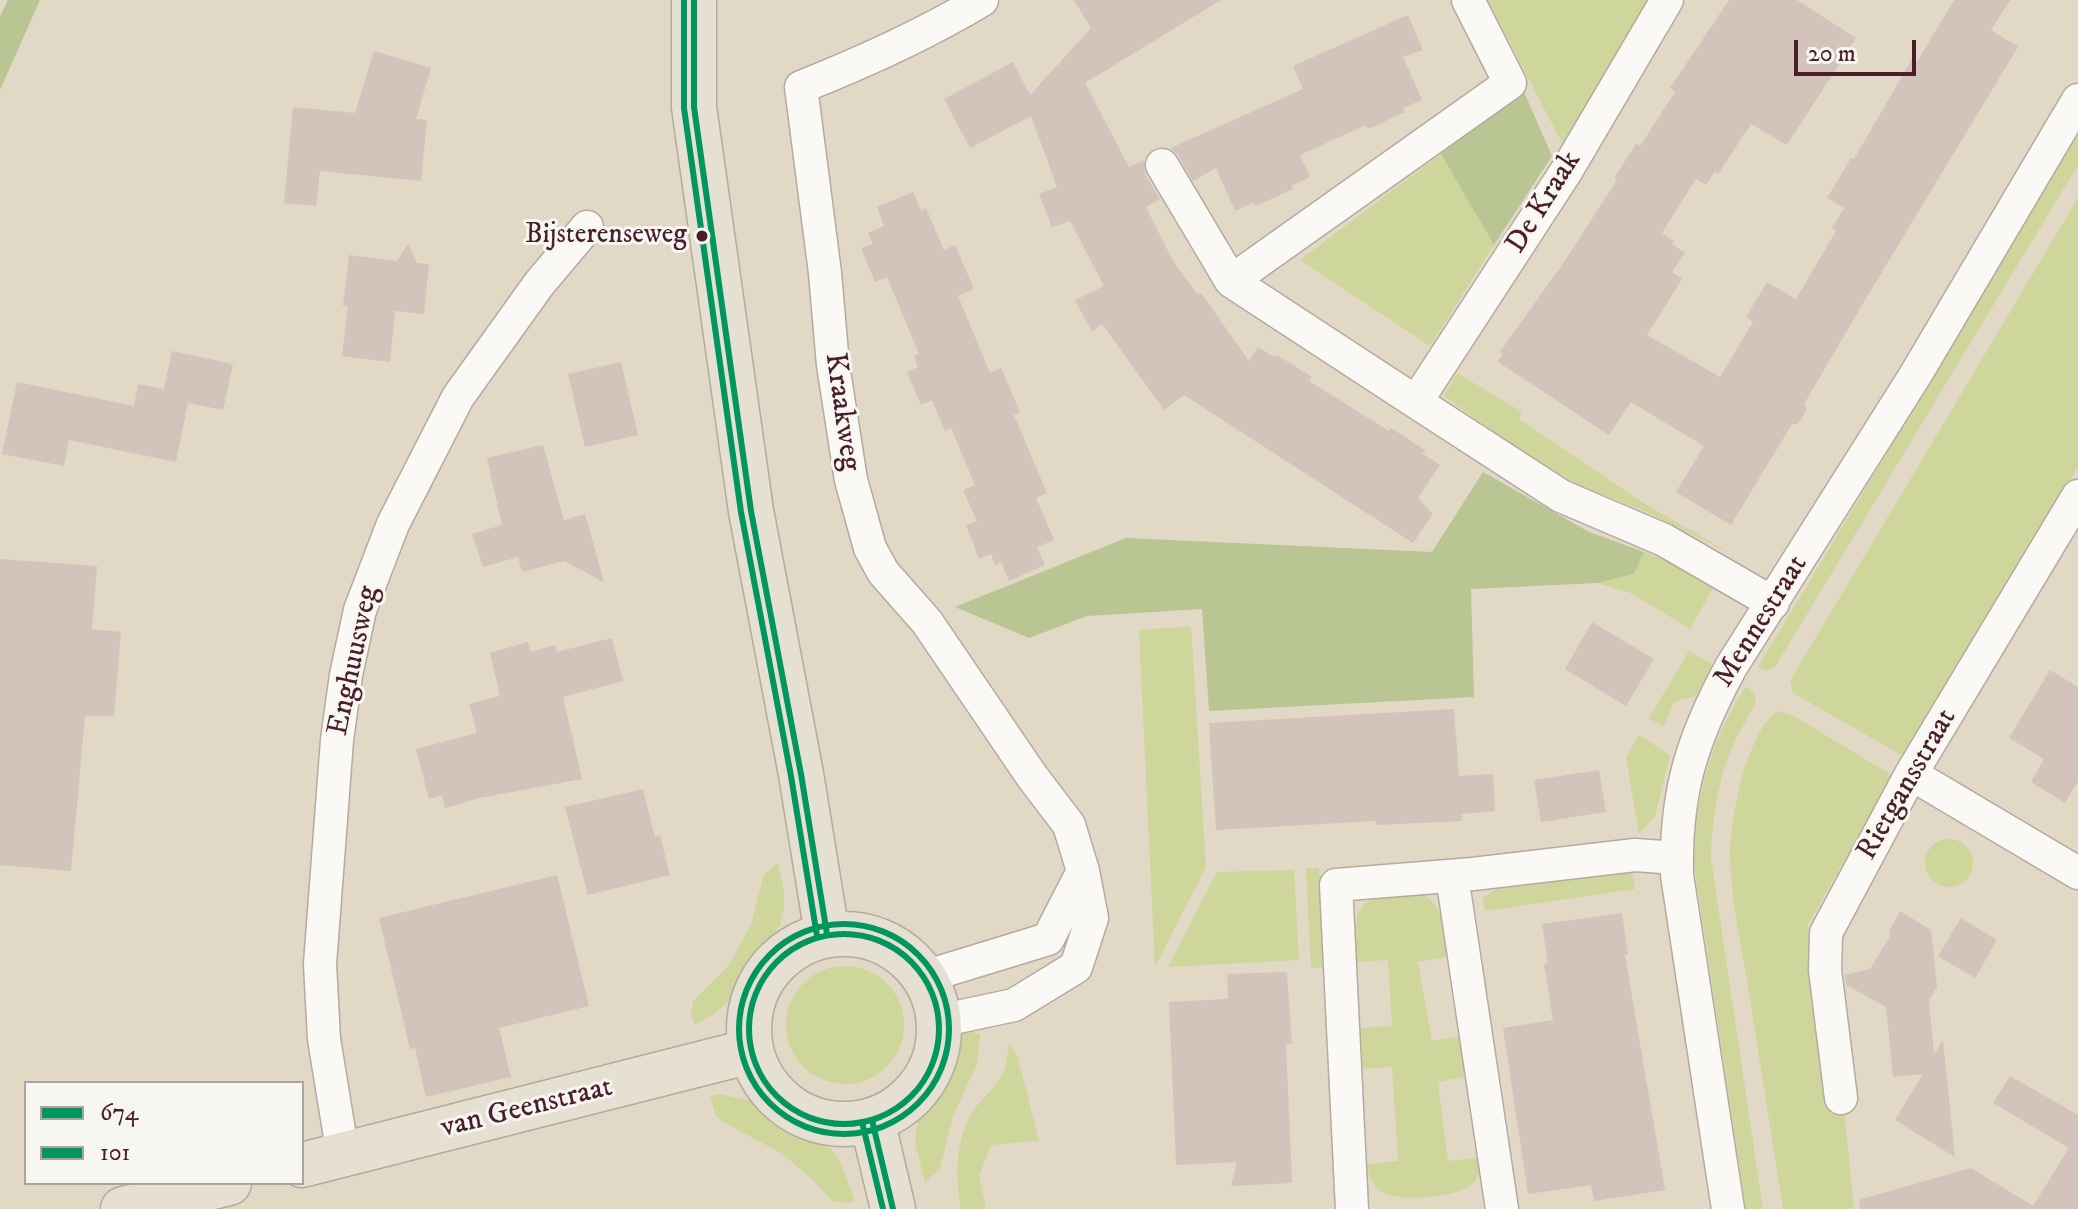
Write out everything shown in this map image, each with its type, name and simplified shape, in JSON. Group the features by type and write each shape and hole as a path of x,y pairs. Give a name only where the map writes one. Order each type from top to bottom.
{"main road":[{"path":"694,0 694,107 751,511 801,774 827,934"},
{"path":"827,934 865,935 898,950 924,977 934,998 939,1021 936,1053 923,1082 900,1105 872,1120 841,1124 811,1119 783,1103 763,1080 751,1051 749,1012 764,976 792,948 827,934"},
{"name":"van Geenstraat","path":"322,1160 751,1051"},
{"path":"872,1120 893,1209"},
{"path":"123,1209 221,1185"}],"street":[{"name":"Kraakweg","path":"939,1021 1014,1005 1076,967 1092,918 1083,871 1069,825 1031,775 927,622 883,572 870,548 851,480 833,365 825,273 801,87 873,58 944,23 982,0"},
{"path":"1231,281 1510,83 1468,0"},
{"name":"De Kraak","path":"1416,402 1567,170 1667,0"},
{"name":"Mennestraat","path":"1728,1209 1677,875 1682,789 1694,746 1711,703 1731,667 1916,374 2078,100"},
{"path":"1162,165 1231,281 1561,496 1664,540 1773,603"},
{"name":"Enghuusweg","path":"322,1160 324,1039 320,964 337,740 346,675 360,610 393,524 458,397 539,284 587,227"},
{"name":"Rietgansstraat","path":"1841,1098 1825,970 1826,933 1911,774 2078,496"},
{"path":"1911,774 2078,873"},
{"path":"1352,1209 1336,885 1452,876 1635,855 1677,858"},
{"path":"924,977 1048,939 1083,871"},
{"path":"1452,876 1502,1209"}],"green space":[{"path":"8,0 40,0 0,90 0,17"},
{"path":"1488,0 1649,0 1563,145"},
{"path":"1523,90 1552,156 1494,245 1441,154"},
{"path":"2078,135 2078,165 1775,667 1765,671 1758,667"},
{"path":"1441,154 1494,245 1430,346 1300,260"},
{"path":"2078,198 2078,467 1905,757 1793,693 1790,681"},
{"path":"1457,373 1522,412 1519,419 1642,502 1733,555 1649,513 1577,484 1516,448 1444,396"},
{"path":"1483,472 1589,532 1644,552 1634,574 1597,583 1471,589 1474,697 1209,711 1202,609 1087,616 1029,638 955,607 1126,538 1432,552"},
{"path":"1644,552 1713,588 1690,629 1631,593 1597,583 1634,574"},
{"path":"1191,626 1206,867 1155,967 1139,630"},
{"path":"1689,651 1713,665 1696,696 1674,702 1663,727 1649,718"},
{"path":"1746,686 1755,695 1756,702 1735,741 1719,787 1711,858 1763,1209 1746,1209 1694,864 1697,816 1707,771 1723,728"},
{"path":"1777,711 1794,716 1893,776 1807,926 1829,1102 1843,1101 1854,1209 1783,1209 1736,917 1730,853 1737,798 1757,738"},
{"path":"1639,735 1670,755 1655,816 1639,834 1626,757"},
{"path":"1949,839 1966,846 1973,863 1966,880 1949,887 1932,880 1925,863 1932,846"},
{"path":"778,863 784,892 780,926 734,996 714,1014 694,1025 691,1015 693,1001 727,967 736,953 751,924 764,875"},
{"path":"1306,868 1319,868 1324,967 1311,968"},
{"path":"1623,869 1632,871 1635,889 1485,911 1482,898 1498,888"},
{"path":"1294,870 1299,960 1168,967 1217,872"},
{"path":"1417,892 1438,910 1451,956 1418,962 1432,1041 1462,1036 1468,1076 1438,1082 1448,1161 1483,1157 1477,1179 1471,1185 1440,1196 1412,1198 1380,1191 1368,1171 1367,1164 1398,1161 1392,1067 1361,1069 1360,1028 1392,1026 1388,960 1357,962 1356,926 1358,914 1371,900"},
{"path":"845,966 878,976 894,992 904,1025 894,1058 878,1074 845,1084 812,1074 796,1058 786,1025 796,992 812,976"},
{"path":"957,1032 980,1034 977,1064 953,1116 940,1169 925,1182 915,1143 921,1109 944,1075"},
{"path":"1009,1044 1017,1055 1039,1141 991,1145 979,1176 986,1209 961,1209 957,1171 963,1133 974,1110 1002,1075"},
{"path":"720,1094 756,1102 824,1143 837,1156 855,1201 832,1201 781,1153 721,1121 715,1114 710,1096"}],"building":[{"path":"1074,0 1221,0 1085,83 1129,167 1144,160 1145,174 1160,199 1146,207 1173,261 1198,295 1201,293 1249,361 1258,347 1276,358 1277,355 1312,377 1309,381 1425,450 1422,453 1440,465 1418,498 1433,514 1413,543 1184,395 1164,410 1102,324 1092,332 1075,300 1104,286 1070,221 1052,227 1039,194 1057,187 1031,116 970,148 944,99 1013,62 1030,95 1091,28"},
{"path":"1729,0 1797,0 1856,38 1787,145 1751,124 1718,174 1715,171 1706,185 1696,179 1662,233 1685,253 1672,272 1682,279 1647,335 1720,377 1753,322 1746,317 1767,282 1796,299 1836,231 1832,228 1844,208 1827,198 1851,158 1854,159 1912,59 1917,62 1954,0 2010,0 1991,30 2018,47 1804,404 1807,410 1798,424 1792,424 1731,525 1676,492 1704,446 1631,402 1609,435 1498,362 1503,354 1500,352 1564,262 1617,180 1614,178 1636,144 1640,146 1675,92 1670,88"},
{"path":"1408,15 1423,50 1403,57 1422,100 1403,108 1405,112 1368,129 1366,125 1300,155 1310,177 1291,186 1293,189 1256,206 1254,202 1235,211 1216,168 1193,181 1171,148 1303,89 1293,66"},
{"path":"374,51 431,68 416,119 427,120 421,181 320,171 316,206 284,203 293,107 355,113"},
{"path":"913,192 921,211 926,208 944,250 955,245 974,289 958,296 990,373 1001,368 1020,412 1014,415 1047,493 1036,498 1054,540 1037,547 1045,565 1009,581 1001,562 995,565 991,554 979,559 966,525 977,521 963,490 975,485 951,428 945,431 932,400 921,405 907,372 918,367 914,356 919,354 887,277 875,282 861,248 873,244 868,233 884,226 877,207"},
{"path":"408,244 417,263 429,264 424,314 395,311 390,362 342,356 348,306 343,306 349,255 397,261"},
{"path":"172,351 233,364 223,410 188,403 176,462 69,440 64,466 2,454 17,382 134,406 138,384 164,389"},
{"path":"621,362 638,435 585,447 568,374"},
{"path":"543,445 564,520 585,514 604,582 564,561 522,572 518,557 483,567 472,534 502,525 487,458"},
{"path":"0,559 97,566 92,629 121,632 114,716 85,716 71,871 0,865"},
{"path":"1592,622 1654,659 1626,706 1565,669"},
{"path":"612,638 623,681 563,697 582,779 479,798 445,808 442,795 429,799 416,749 477,733 469,704 500,696 490,653 528,642 530,652 555,645 557,652"},
{"path":"2050,670 2078,687 2078,781 2065,803 2031,782 2044,759 2009,738"},
{"path":"1454,709 1459,776 1493,774 1495,811 1461,814 1462,821 1376,825 1376,821 1216,830 1209,723"},
{"path":"1599,770 1606,812 1541,822 1534,780"},
{"path":"643,789 655,837 660,835 670,875 588,895 565,807"},
{"path":"557,875 589,1006 499,1028 511,1077 426,1097 415,1048 410,1049 379,918"},
{"path":"1900,911 1931,930 1937,987 1929,1000 1934,1055 1943,1040 1955,1157 1895,1120 1923,1074 1893,1077 1886,1007 1846,985 1845,975 1870,969 1890,936 1889,931"},
{"path":"1622,913 1628,954 1625,955 1665,1190 1594,1201 1591,1185 1528,1194 1503,1028 1553,1020 1544,964 1548,963 1542,924"},
{"path":"1961,918 1997,940 1975,978 1938,956"},
{"path":"1287,972 1292,1044 1286,1044 1292,1183 1231,1186 1237,1162 1176,1165 1169,1002 1228,999 1227,974"},
{"path":"2010,1076 2078,1115 2078,1209 1860,1209 1859,1200 1971,1168 2033,1206 2069,1148 1993,1103"}],"transit line":[{"name":"101","path":"684,0 684,108 741,512 791,776 817,936"},
{"name":"674","path":"694,0 694,107 751,511 801,774 827,934"},
{"name":"101","path":"844,924 884,932 918,955 941,989 949,1029 941,1069 918,1103 884,1126 844,1134 804,1126 770,1103 747,1069 739,1029 747,989 770,955 804,932 844,924"},
{"name":"674","path":"844,934 880,942 897,950 911,962 923,976 931,993 939,1029 931,1065 923,1082 911,1096 897,1108 880,1116 844,1124 808,1116 791,1108 777,1096 765,1082 757,1065 749,1029 757,993 765,976 777,962 791,950 808,942 844,934"},
{"name":"674","path":"872,1120 893,1209"},
{"name":"101","path":"862,1122 883,1209"}],"place":[{"name":"Bijsterenseweg","path":"702,236"}]}
